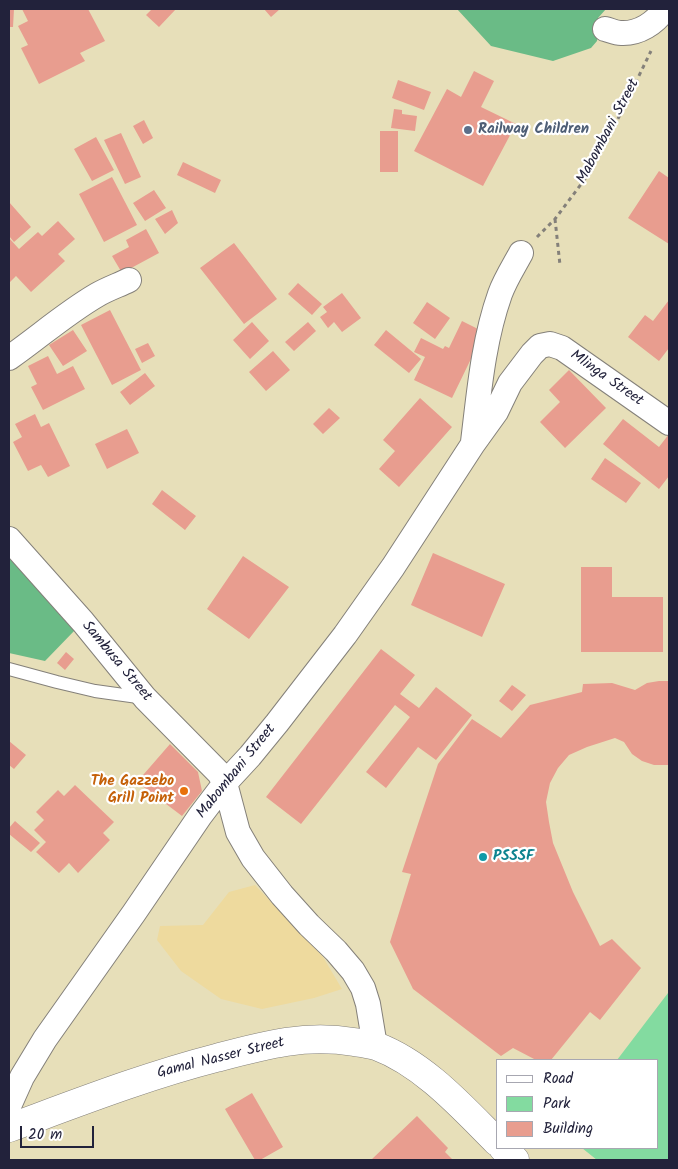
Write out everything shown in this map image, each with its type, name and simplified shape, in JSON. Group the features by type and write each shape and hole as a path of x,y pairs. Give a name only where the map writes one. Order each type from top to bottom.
{"main road":[{"name":"Gamal Nasser Street","path":"9,1128 142,1080 200,1062 269,1044 300,1040 334,1039 375,1046 408,1062 447,1092 496,1141"},
{"path":"504,1149 515,1160"}],"street":[{"path":"605,29 620,33 635,32 649,26 660,17 665,9"},
{"name":"Mabombani Street","path":"473,444 480,379 491,322 501,292 521,253"},
{"path":"9,358 99,293 129,280"},
{"name":"Mlinga Street","path":"540,346 550,344 562,348 669,423"},
{"name":"Mabombani Street","path":"9,1106 22,1077 45,1039 134,914 200,816 278,722 345,635 496,412 510,383 540,346"},
{"path":"480,379 510,383"},
{"name":"Sambusa Street","path":"9,539 82,622 145,698 187,742 212,764 226,783"},
{"path":"226,783 238,832 253,858 302,917 353,971 363,988 368,1004 375,1046"}],"lane":[{"path":"9,669 95,691 145,698"}],"path":[{"name":"Mabombani Street","path":"521,253 556,219 588,175 646,61"},
{"path":"556,219 560,265"}],"green space":[{"path":"457,9 606,9 598,18 597,41 591,48 553,61 491,46"},
{"path":"9,553 76,629 45,661 9,653"},
{"path":"668,993 669,1160 597,1160 583,1149 658,1149 658,1059 618,1059"}],"sand":[{"path":"255,885 323,957 342,989 314,998 262,1009 221,999 181,971 157,940 160,926 203,925 229,892"}],"building":[{"path":"9,9 14,9 13,27 9,27"},
{"path":"22,9 88,9 105,41 80,53 85,61 39,84 21,48 28,45 18,26 28,21"},
{"path":"152,9 176,9 159,27 146,15"},
{"path":"264,9 280,9 271,17"},
{"path":"474,71 494,81 481,107 516,124 483,186 414,151 447,89 461,97"},
{"path":"398,80 431,92 424,110 392,98"},
{"path":"394,109 402,110 402,114 417,116 415,131 391,128"},
{"path":"144,120 153,138 143,144 133,126"},
{"path":"380,131 398,131 398,172 380,172"},
{"path":"121,133 141,177 125,184 104,140"},
{"path":"96,137 114,170 92,181 74,149"},
{"path":"183,162 221,180 215,193 177,175"},
{"path":"659,171 669,178 669,244 628,218"},
{"path":"112,177 137,225 104,242 79,194"},
{"path":"154,190 166,208 145,221 133,203"},
{"path":"9,202 31,227 14,242 9,236"},
{"path":"172,210 178,223 165,234 155,219"},
{"path":"58,221 75,239 58,254 65,261 31,292 16,276 9,283 9,238 19,249 38,232 42,236"},
{"path":"146,229 159,253 122,273 112,256 129,247 126,240"},
{"path":"234,243 277,299 244,324 200,268"},
{"path":"298,283 322,304 312,315 288,294"},
{"path":"342,293 361,318 342,332 334,322 328,328 320,317 327,312 323,307"},
{"path":"669,300 669,348 659,361 628,337 645,315 653,321"},
{"path":"427,302 450,318 435,339 413,323"},
{"path":"110,310 141,370 112,385 81,325"},
{"path":"462,321 484,332 452,398 414,380 425,357 414,352 421,338 443,349 445,346 449,348"},
{"path":"252,322 269,341 250,359 233,340"},
{"path":"308,322 316,331 294,351 285,342"},
{"path":"73,330 87,351 63,366 49,345"},
{"path":"386,330 421,359 409,373 374,345"},
{"path":"148,343 155,356 142,363 135,349"},
{"path":"273,351 290,370 266,391 249,372"},
{"path":"48,356 57,374 73,366 85,389 43,410 31,387 37,384 28,366"},
{"path":"569,370 606,408 565,448 540,422 560,402 549,390"},
{"path":"145,373 155,386 130,405 120,392"},
{"path":"420,398 452,427 399,487 379,469 395,451 383,440"},
{"path":"329,408 340,418 323,434 313,424"},
{"path":"35,414 41,427 49,423 70,466 48,477 41,465 28,471 13,442 22,437 15,424"},
{"path":"623,419 659,447 669,434 669,476 659,489 603,444"},
{"path":"127,429 139,453 107,469 95,444"},
{"path":"605,458 641,483 626,503 591,479"},
{"path":"162,490 196,516 185,530 152,504"},
{"path":"433,553 505,584 482,637 411,605"},
{"path":"243,556 289,587 249,639 207,609"},
{"path":"581,567 612,567 612,597 663,597 663,652 581,652"},
{"path":"381,649 415,675 400,694 419,708 436,687 472,715 436,760 418,747 386,788 366,772 410,717 395,705 301,824 266,797"},
{"path":"66,652 74,659 65,670 57,663"},
{"name":"PSSSF","path":"669,681 669,765 654,765 642,761 632,754 624,742 615,738 569,755 558,768 550,783 546,802 553,843 573,892 600,946 612,939 641,968 600,1020 590,1012 552,1059 534,1059 513,1048 501,1056 413,989 390,942 411,874 402,872 438,764 472,719 501,738 530,705 582,692 583,684 612,683 635,690 647,683"},
{"path":"512,685 526,695 512,711 499,701"},
{"path":"9,741 26,755 14,769 9,765"},
{"path":"170,744 198,772 202,791 182,816 137,782"},
{"path":"75,785 114,822 103,833 110,840 78,873 69,863 59,873 36,852 46,842 34,830 44,820 36,812 58,790 64,796"},
{"path":"15,821 40,843 31,852 9,834 9,828"},
{"path":"252,1093 283,1147 260,1160 255,1160 225,1109"},
{"path":"417,1116 448,1148 445,1152 453,1160 371,1160"}],"place":[{"name":"Railway Children","path":"468,130"},
{"name":"The Gazzebo Grill Point","path":"184,791"},
{"name":"PSSSF","path":"483,857"}]}
